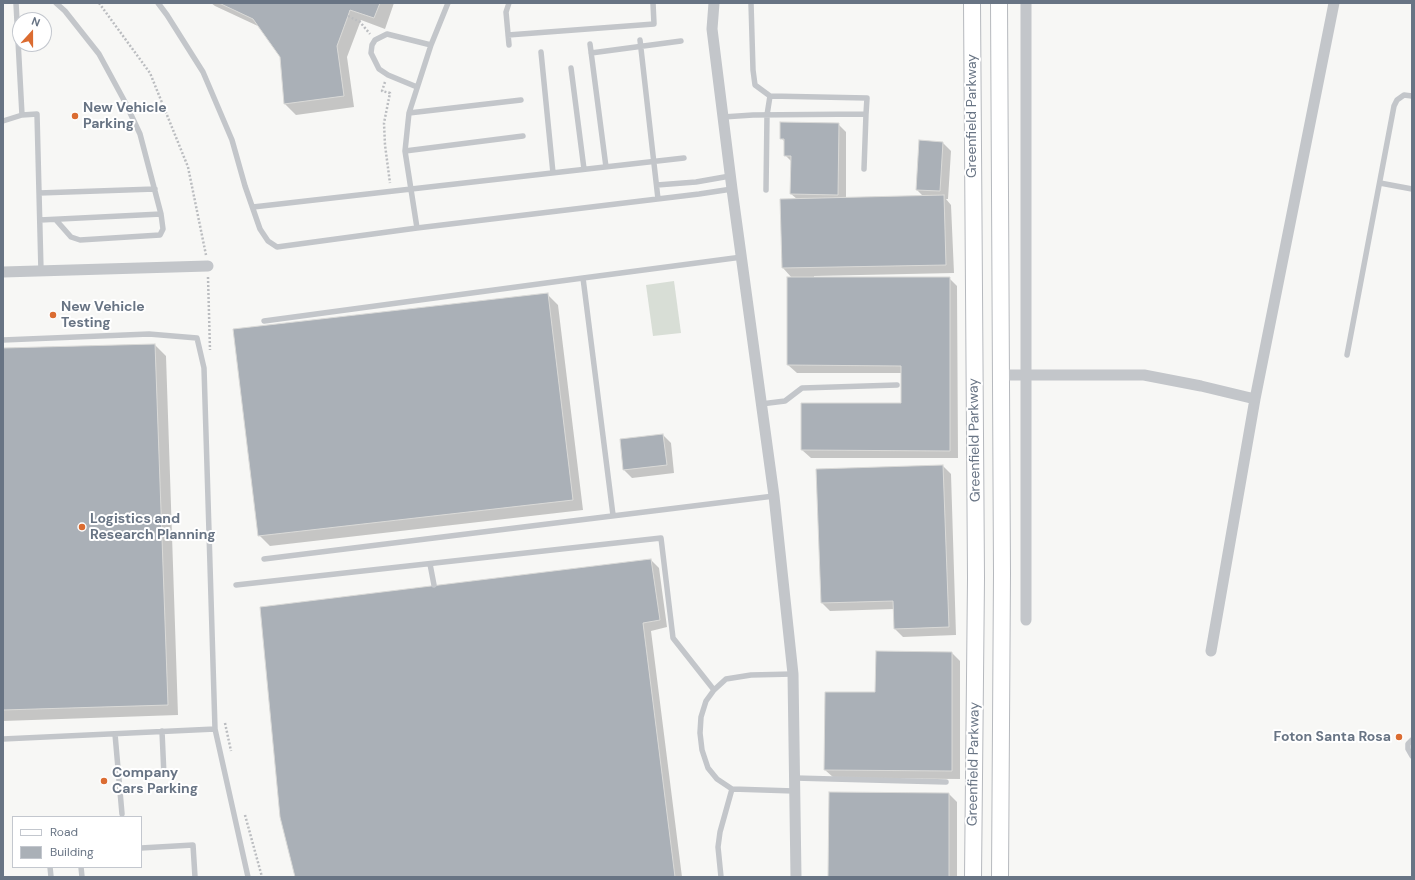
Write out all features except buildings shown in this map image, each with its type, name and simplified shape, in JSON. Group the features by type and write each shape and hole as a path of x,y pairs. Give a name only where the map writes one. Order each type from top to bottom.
{"main road":[{"name":"Greenfield Parkway","path":"972,3 976,578 973,877"},
{"name":"Greenfield Parkway","path":"999,3 1002,581 1000,877"}],"street":[{"path":"714,3 712,29 730,176 774,496 793,674 796,877"},
{"path":"1026,3 1026,620"},
{"path":"1211,651 1255,399 1334,3"},
{"path":"3,272 208,266"},
{"path":"1001,375 1144,375 1201,386 1255,399"}],"lane":[{"path":"16,3 22,115"},
{"path":"56,3 65,11 99,54 118,88 140,134 155,189 163,229 160,235 80,240 71,237 56,220"},
{"path":"158,3 203,72 232,140 260,229 268,241 277,247 732,189"},
{"path":"417,228 405,151 409,112 431,45 448,3"},
{"path":"509,3 506,12 509,45"},
{"path":"508,36 654,24 653,3"},
{"path":"751,3 753,70 755,85 770,96 867,98 864,169"},
{"path":"417,87 388,75 379,69 372,53 372,45 375,40 387,34 431,45"},
{"path":"640,40 655,161 658,199"},
{"path":"591,53 681,41"},
{"path":"590,44 606,167"},
{"path":"541,52 553,173"},
{"path":"571,68 584,170"},
{"path":"1347,355 1394,106 1397,100 1404,95 1412,96"},
{"path":"766,190 767,114 770,96"},
{"path":"409,112 521,100"},
{"path":"3,122 22,115 37,114 41,271"},
{"path":"723,116 767,114 866,114"},
{"path":"405,151 523,136"},
{"path":"253,207 684,158"},
{"path":"657,186 696,182 730,176"},
{"path":"1380,183 1412,189"},
{"path":"39,194 155,189"},
{"path":"40,220 161,214"},
{"path":"264,322 742,257"},
{"path":"583,278 613,515"},
{"path":"3,340 149,334 197,338 204,368 215,729 248,877"},
{"path":"761,404 785,401 802,388 897,385"},
{"path":"264,559 774,496"},
{"path":"236,585 661,538 673,638 714,690"},
{"path":"430,564 434,585"},
{"path":"793,674 751,675 726,679 714,690 706,701 701,717 700,733 702,750 708,768 717,779 732,789 794,791"},
{"path":"3,739 215,729"},
{"path":"162,731 164,776"},
{"path":"115,734 122,814"},
{"path":"1412,740 1408,744 1408,749 1412,756"},
{"path":"794,778 946,782"},
{"path":"721,877 718,847 720,832 732,789"},
{"path":"142,848 193,845 195,877"}],"path":[{"path":"348,16 360,22 375,40"},
{"path":"388,75 382,91 390,93 384,123 385,145 392,192"}],"shaded area":[{"path":"674,281 681,333 653,336 646,285"}],"place":[{"name":"New Vehicle Parking","path":"75,116"},
{"name":"New Vehicle Testing","path":"53,315"},
{"name":"Logistics and Research Planning","path":"82,527"},
{"name":"Foton Santa Rosa","path":"1399,737"},
{"name":"Company Cars Parking","path":"104,781"}]}
